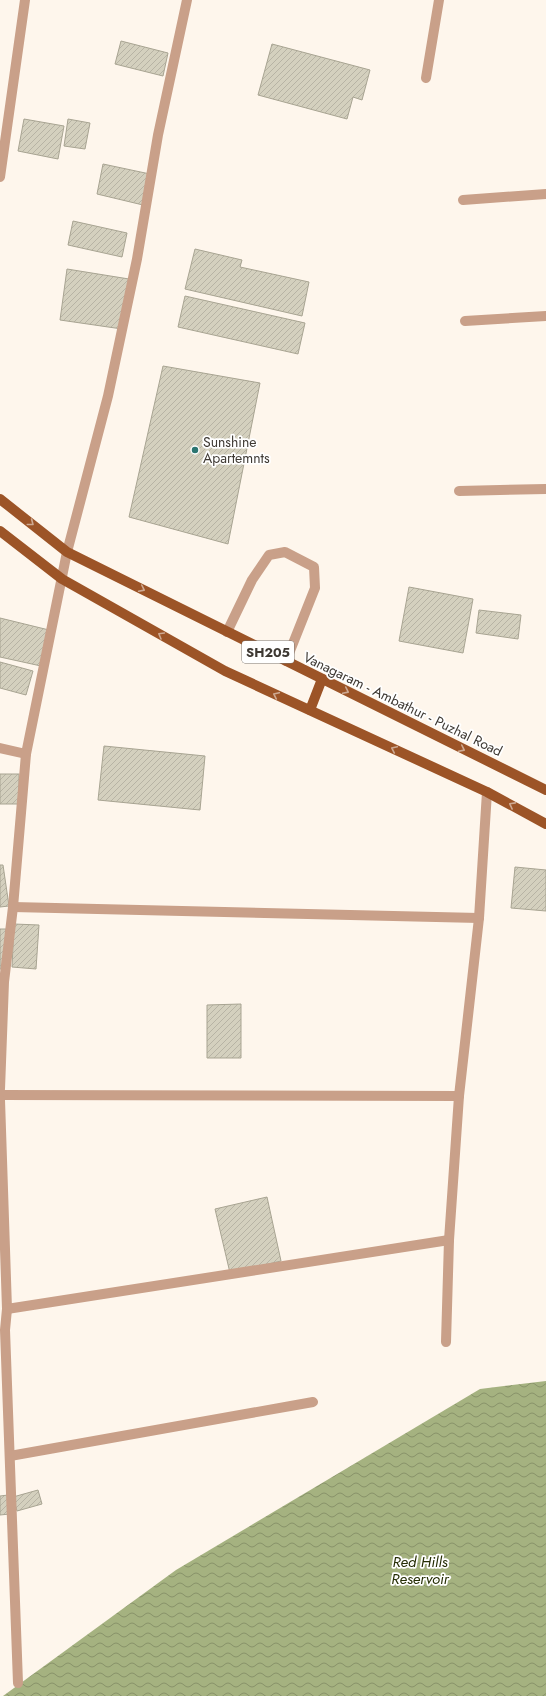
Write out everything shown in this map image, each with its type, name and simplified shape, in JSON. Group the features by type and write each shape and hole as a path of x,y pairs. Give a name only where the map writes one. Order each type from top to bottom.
{"main road":[{"name":"Vanagaram - Ambathur - Puzhal Road","path":"0,499 67,552 546,790"},
{"path":"0,531 62,579 226,672 487,792 546,824"},
{"path":"310,710 322,679"}],"street":[{"path":"0,176 25,0"},
{"path":"0,1089 2,982 13,907 26,754 67,552 109,389 137,259 158,135 187,0"},
{"path":"426,78 439,0"},
{"path":"463,200 546,194"},
{"path":"465,320 546,316"},
{"path":"459,491 546,488"},
{"path":"227,632 252,580 270,555 285,552 314,567 315,588 286,661"},
{"path":"0,748 26,754"},
{"path":"446,1342 449,1240 459,1096 479,918 487,792"},
{"path":"13,907 479,918"},
{"path":"0,1095 459,1096"},
{"path":"0,1100 7,1309 3,1330 10,1456 18,1683"},
{"path":"7,1309 449,1240"},
{"path":"10,1456 312,1402"}],"water":[{"name":"Red Hills Reservoir","path":"546,1381 546,1696 3,1696 176,1570 480,1389"}],"building":[{"path":"121,41 168,53 163,76 115,64"},
{"path":"272,44 370,70 362,100 353,97 347,119 258,95"},
{"path":"24,119 64,126 58,159 18,151"},
{"path":"68,119 90,123 85,149 64,146"},
{"path":"103,164 150,174 143,205 97,194"},
{"path":"73,221 127,233 122,257 68,245"},
{"path":"195,249 242,260 240,267 309,282 302,316 185,289"},
{"path":"67,269 129,279 122,329 60,320"},
{"path":"185,296 305,323 298,354 178,327"},
{"name":"Sunshine Apartemnts","path":"163,366 260,383 228,544 129,517"},
{"path":"409,587 473,599 463,653 399,641"},
{"path":"479,610 521,615 518,639 476,633"},
{"path":"0,618 49,630 41,666 0,657"},
{"path":"0,662 33,671 26,695 0,688"},
{"path":"104,746 205,756 200,810 98,800"},
{"path":"0,774 19,774 19,804 0,804"},
{"path":"0,865 3,865 9,906 0,907"},
{"path":"515,867 546,870 546,911 511,908"},
{"path":"14,924 39,925 36,969 12,967"},
{"path":"0,929 6,929 4,969 0,969"},
{"path":"241,1004 241,1058 207,1058 207,1005"},
{"path":"267,1197 281,1261 230,1273 215,1209"},
{"path":"38,1490 42,1504 17,1511 13,1497"},
{"path":"8,1495 10,1514 0,1515 0,1496"}],"place":[{"name":"Sunshine Apartemnts","path":"195,450"}]}
